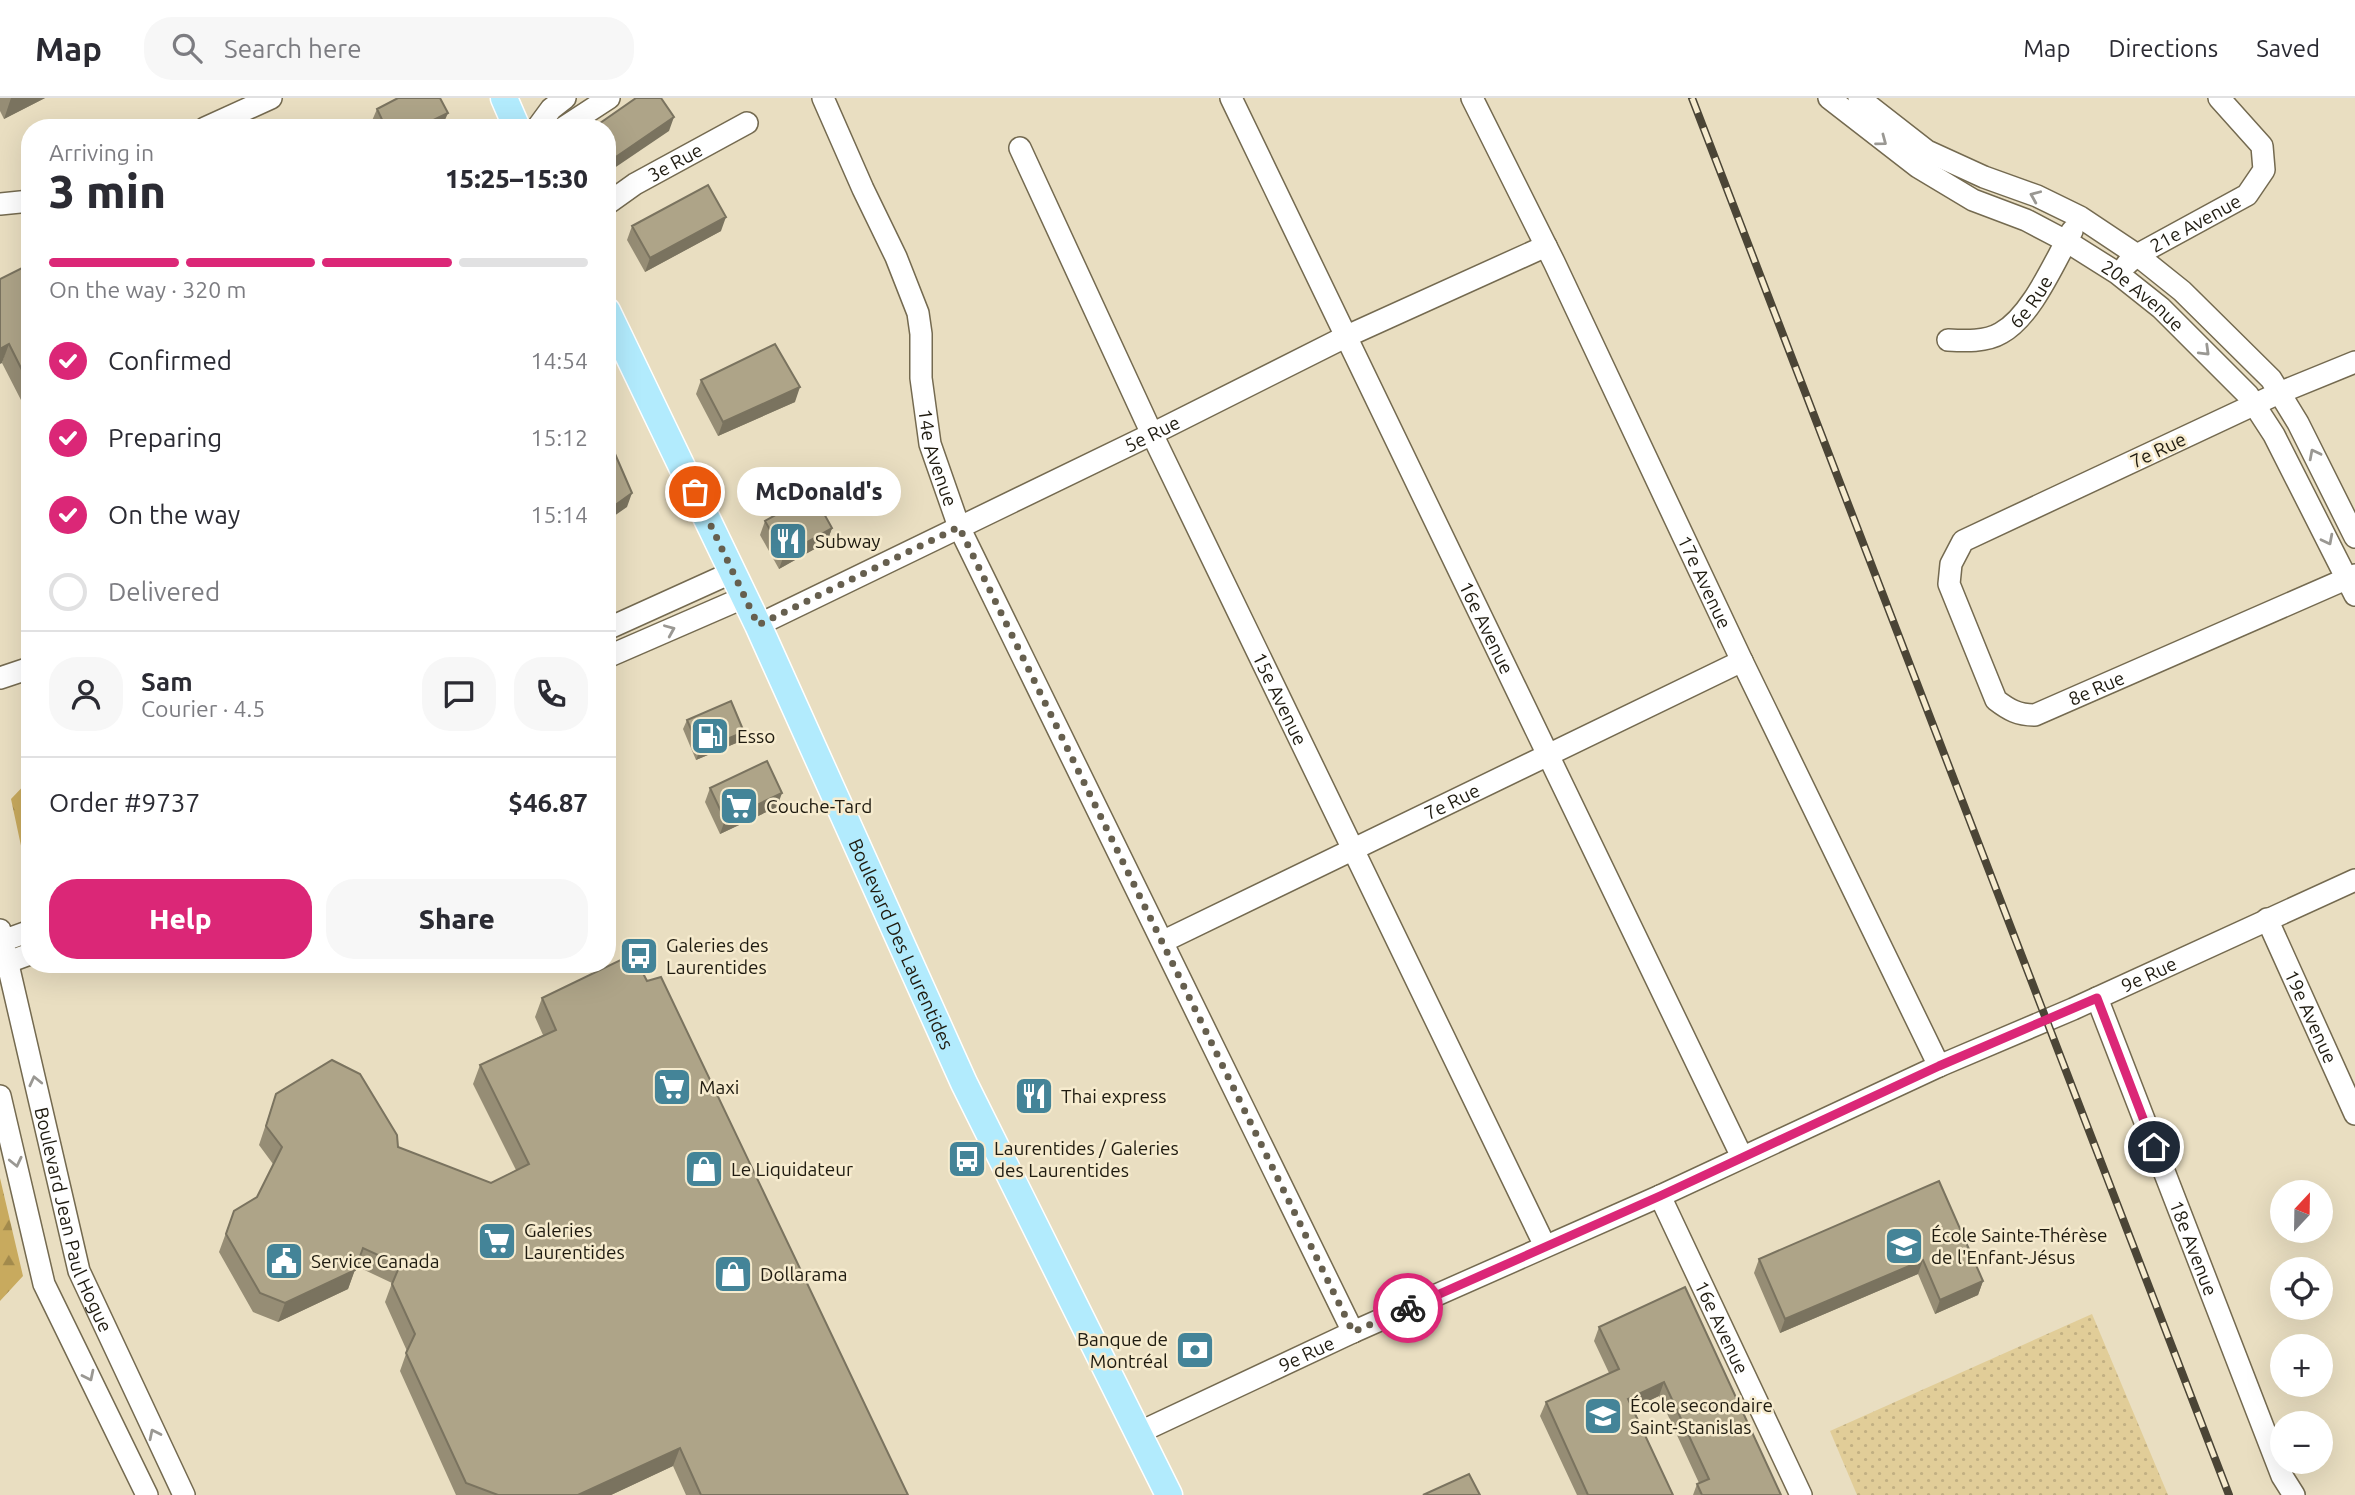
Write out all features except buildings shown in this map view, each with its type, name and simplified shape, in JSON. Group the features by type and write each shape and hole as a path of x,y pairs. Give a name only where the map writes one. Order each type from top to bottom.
{"main road":[{"path":"504,98 513,119"},
{"name":"Boulevard Des Laurentides","path":"616,331 758,625 964,1083 1169,1495"}],"street":[{"path":"225,119 271,98"},
{"path":"544,119 565,98"},
{"path":"577,119 609,98"},
{"name":"14e Avenue","path":"823,98 896,257 918,313 921,378 930,444 959,527 1353,1332"},
{"name":"16e Avenue","path":"1231,98 1742,1157"},
{"name":"17e Avenue","path":"1472,98 1546,246 1742,660 1939,1066"},
{"name":"20e Avenue","path":"1829,98 1918,167 1973,200 2026,220 2066,242 2117,273 2161,308 2248,395 2274,435 2353,583"},
{"name":"20e Avenue","path":"1858,98 1927,151 2080,217 2137,255 2182,290 2271,379 2298,423 2355,537"},
{"name":"21e Avenue","path":"2117,273 2137,255 2247,194 2264,170 2262,146 2219,98"},
{"name":"3e Rue","path":"616,198 635,184 747,123"},
{"name":"15e Avenue","path":"1020,148 1153,434 1545,1246"},
{"path":"0,204 21,202"},
{"name":"6e Rue","path":"1948,340 1972,342 2001,334 2025,314 2080,217"},
{"name":"5e Rue","path":"758,625 1345,338 1546,246"},
{"name":"7e Rue","path":"1963,541 2279,393 2355,362"},
{"name":"8e Rue","path":"1963,541 1951,564 1949,584 1996,700 2009,710 2022,715 2035,715 2353,583"},
{"path":"616,625 733,572"},
{"path":"616,653 745,597"},
{"name":"7e Rue","path":"1164,942 1742,660"},
{"path":"0,678 21,671"},
{"name":"9e Rue","path":"1138,1433 1353,1332 1660,1196 1939,1066 2097,998 2355,880"},
{"name":"19e Avenue","path":"2267,919 2355,1114"},
{"path":"1,938 21,933"},
{"name":"Boulevard Jean Paul Hogue","path":"1,938 4,964 79,1271 184,1495"},
{"path":"4,964 21,957"},
{"name":"18e Avenue","path":"2097,998 2282,1476 2294,1495"},
{"name":"Boulevard Jean Paul Hogue","path":"0,1096 44,1284 147,1495"},
{"name":"16e Avenue","path":"1660,1196 1801,1495"}],"shaded area":[{"path":"2092,1314 2168,1495 1857,1495 1830,1431"}],"green space":[{"path":"21,788 21,846 11,799"},
{"path":"0,1178 23,1276 0,1301"}],"railway":[{"path":"1692,98 2229,1495"}],"way so far":[{"path":"695,492 758,625 959,527 1353,1332 1408,1308"}],"place":[{"name":"McDonald's","path":"695,492"},
{"name":"Subway","path":"788,541"},
{"name":"Esso","path":"710,736"},
{"name":"Couche-Tard","path":"739,806"},
{"name":"Galeries des Laurentides","path":"639,956"},
{"name":"Maxi","path":"672,1087"},
{"name":"Thai express","path":"1034,1096"},
{"name":"Laurentides / Galeries des Laurentides","path":"967,1159"},
{"name":"Le Liquidateur","path":"704,1169"},
{"name":"Galeries Laurentides","path":"497,1241"},
{"name":"École Sainte-Thérèse de l'Enfant-Jésus","path":"1904,1246"},
{"name":"Service Canada","path":"284,1261"},
{"name":"Dollarama","path":"733,1274"},
{"name":"Banque de Montréal","path":"1195,1350"},
{"name":"École secondaire Saint-Stanislas","path":"1603,1416"}],"route":[{"path":"1408,1308 1660,1196 1939,1066 2097,998 2154,1147"}]}
